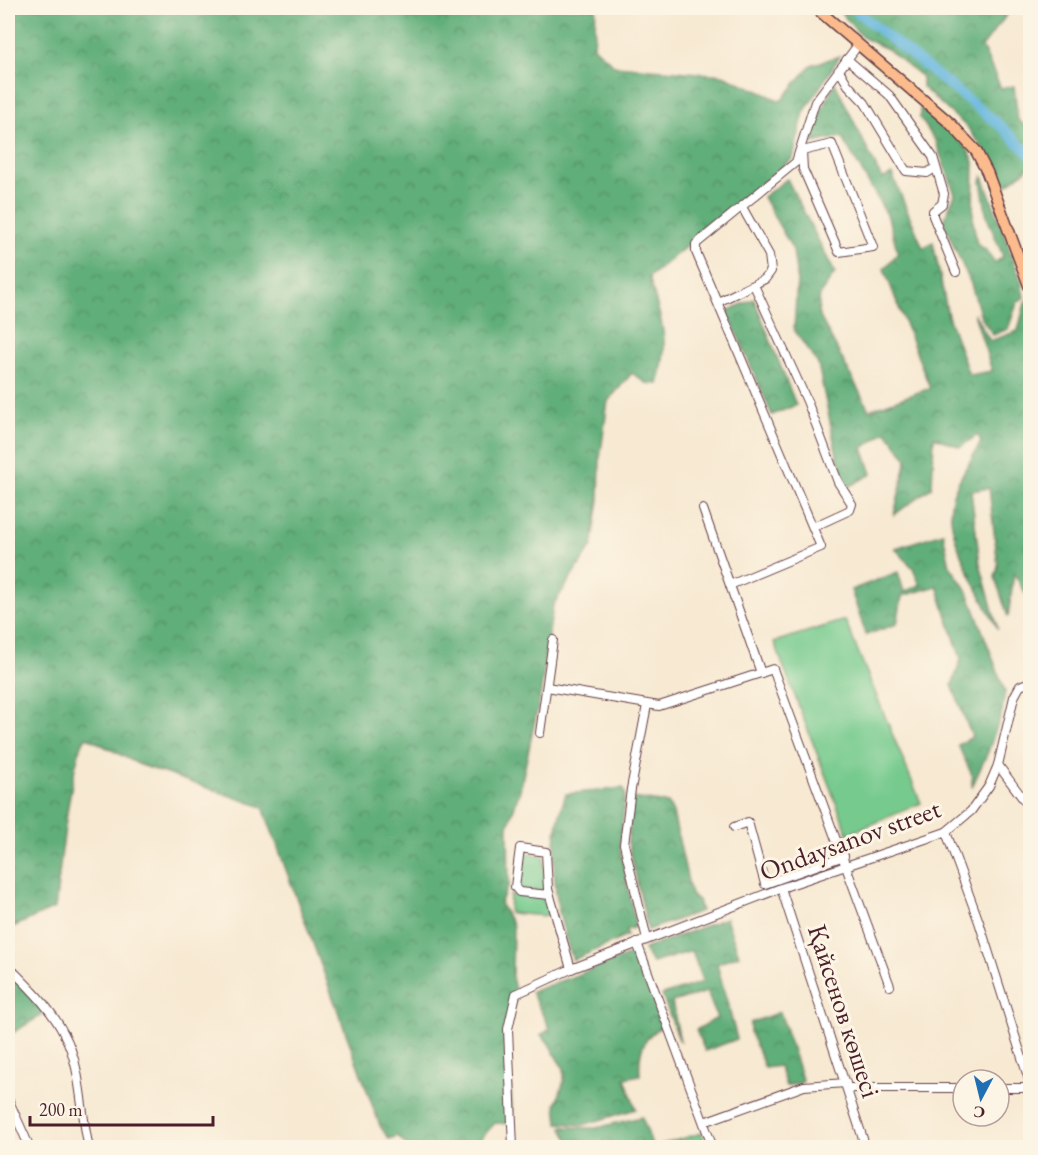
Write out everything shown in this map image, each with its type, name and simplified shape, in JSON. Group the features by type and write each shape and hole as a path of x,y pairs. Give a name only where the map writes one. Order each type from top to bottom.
{"main road":[{"path":"816,8 950,123 976,151 987,172 1030,288"}],"street":[{"path":"730,585 821,547 696,252 696,244 709,231 796,162 802,151 815,102 858,45"},
{"path":"847,59 889,95 933,157 944,194 942,204 933,211 933,216 956,272"},
{"path":"839,70 848,85 865,103 906,171 927,173 935,168"},
{"path":"832,144 873,247 839,252 803,169 802,151 832,144"},
{"path":"718,302 765,279 771,271 772,263 742,207"},
{"path":"754,285 807,401 838,482 852,504 850,510 813,527"},
{"path":"703,509 761,674"},
{"path":"540,733 553,640"},
{"path":"548,687 659,706 773,669 844,856 890,986"},
{"name":"Ondaysanov street","path":"513,1148 508,1029 516,994 646,939 782,888 946,832 971,811 989,786 998,765 1014,697 1020,686 1030,682"},
{"path":"646,939 624,844 631,789 647,705"},
{"path":"998,765 1030,808"},
{"path":"734,827 748,822 765,884 844,856"},
{"path":"946,832 982,931 1030,1083"},
{"path":"550,895 519,892 515,887 520,848 546,852 550,895 571,969"},
{"name":"Қайсенов көшесі","path":"782,888 866,1148"},
{"path":"637,943 712,1148"},
{"path":"8,966 53,1016 65,1035 78,1081 89,1148"},
{"path":"704,1122 804,1086 951,1088"},
{"path":"1011,1089 1030,1089"},
{"path":"8,1099 30,1148"}],"green space":[{"path":"8,8 596,8 594,47 615,66 723,75 781,101 811,65 840,56 804,112 793,158 649,277 663,330 664,354 658,384 646,383 632,373 608,401 600,458 599,500 592,546 553,605 540,697 520,790 508,826 509,885 500,903 513,926 512,977 516,994 508,1029 513,1124 495,1123 473,1147 408,1147 398,1136 389,1139 380,1126 263,807 138,764 87,737 81,747 71,789 55,908 8,929"},
{"path":"837,8 1012,8 982,47 1001,88 1014,86 1018,120 1030,129 1030,167 1004,187 987,154 968,128 922,87 922,77 887,49 862,37"},
{"path":"835,83 882,179 892,174 923,248 933,242 948,316 969,375 992,371 974,313 990,341 1018,331 1026,299 1030,310 1030,602 1014,573 1008,617 995,577 998,566 989,488 971,491 980,564 998,629 973,582 952,526 953,495 981,442 978,435 960,447 934,437 932,487 894,515 907,459 886,431 863,448 872,474 848,487 838,460 818,364 794,330 797,280 793,250 763,197 787,179 835,273 820,294 818,313 869,410 930,388 884,269 898,253 888,217 842,137 812,143 819,115"},
{"path":"920,109 926,111 953,134 968,150 974,162 973,221 977,244 987,251 995,263 1003,256 987,217 981,181 983,176 1021,281 1024,297 1017,303 1008,329 993,335 981,317 971,284 943,222 955,194 935,140 920,118"},
{"path":"754,299 796,405 772,415 727,311"},
{"path":"943,533 950,566 968,592 1005,691 1002,712 988,752 972,787 972,775 958,745 972,737 952,685 961,659 937,586 902,596 897,624 866,635 851,590 898,572 904,592 920,585 913,568 895,548"},
{"path":"845,620 921,803 848,834 774,642"},
{"path":"623,788 625,794 620,848 636,927 626,930 627,936 573,960 561,919 554,877 556,836 566,794"},
{"path":"632,798 668,803 673,813 691,895 698,900 701,911 648,930 628,842"},
{"path":"522,852 544,856 544,891 521,890 517,884"},
{"path":"510,895 543,897 543,901 548,902 547,916 509,913"},
{"path":"726,918 739,955 717,964 737,1039 705,1051 696,1030 717,1018 707,992 672,1002 680,1042 662,995 703,982 692,951 652,963 644,949"},
{"path":"636,953 664,1026 651,1034 643,1045 640,1075 625,1078 636,1109 583,1125 558,1123 556,1105 564,1081 564,1068 549,1043 541,1035 550,1029 531,992"},
{"path":"8,970 48,1011 8,1036"},
{"path":"780,1012 803,1082 786,1086 779,1066 765,1068 750,1032 750,1023"},
{"path":"642,1117 653,1147 572,1145 562,1127 596,1128"},
{"path":"702,1133 706,1147 653,1147"}],"waterway":[{"path":"852,8 1001,126 1030,155"}]}
